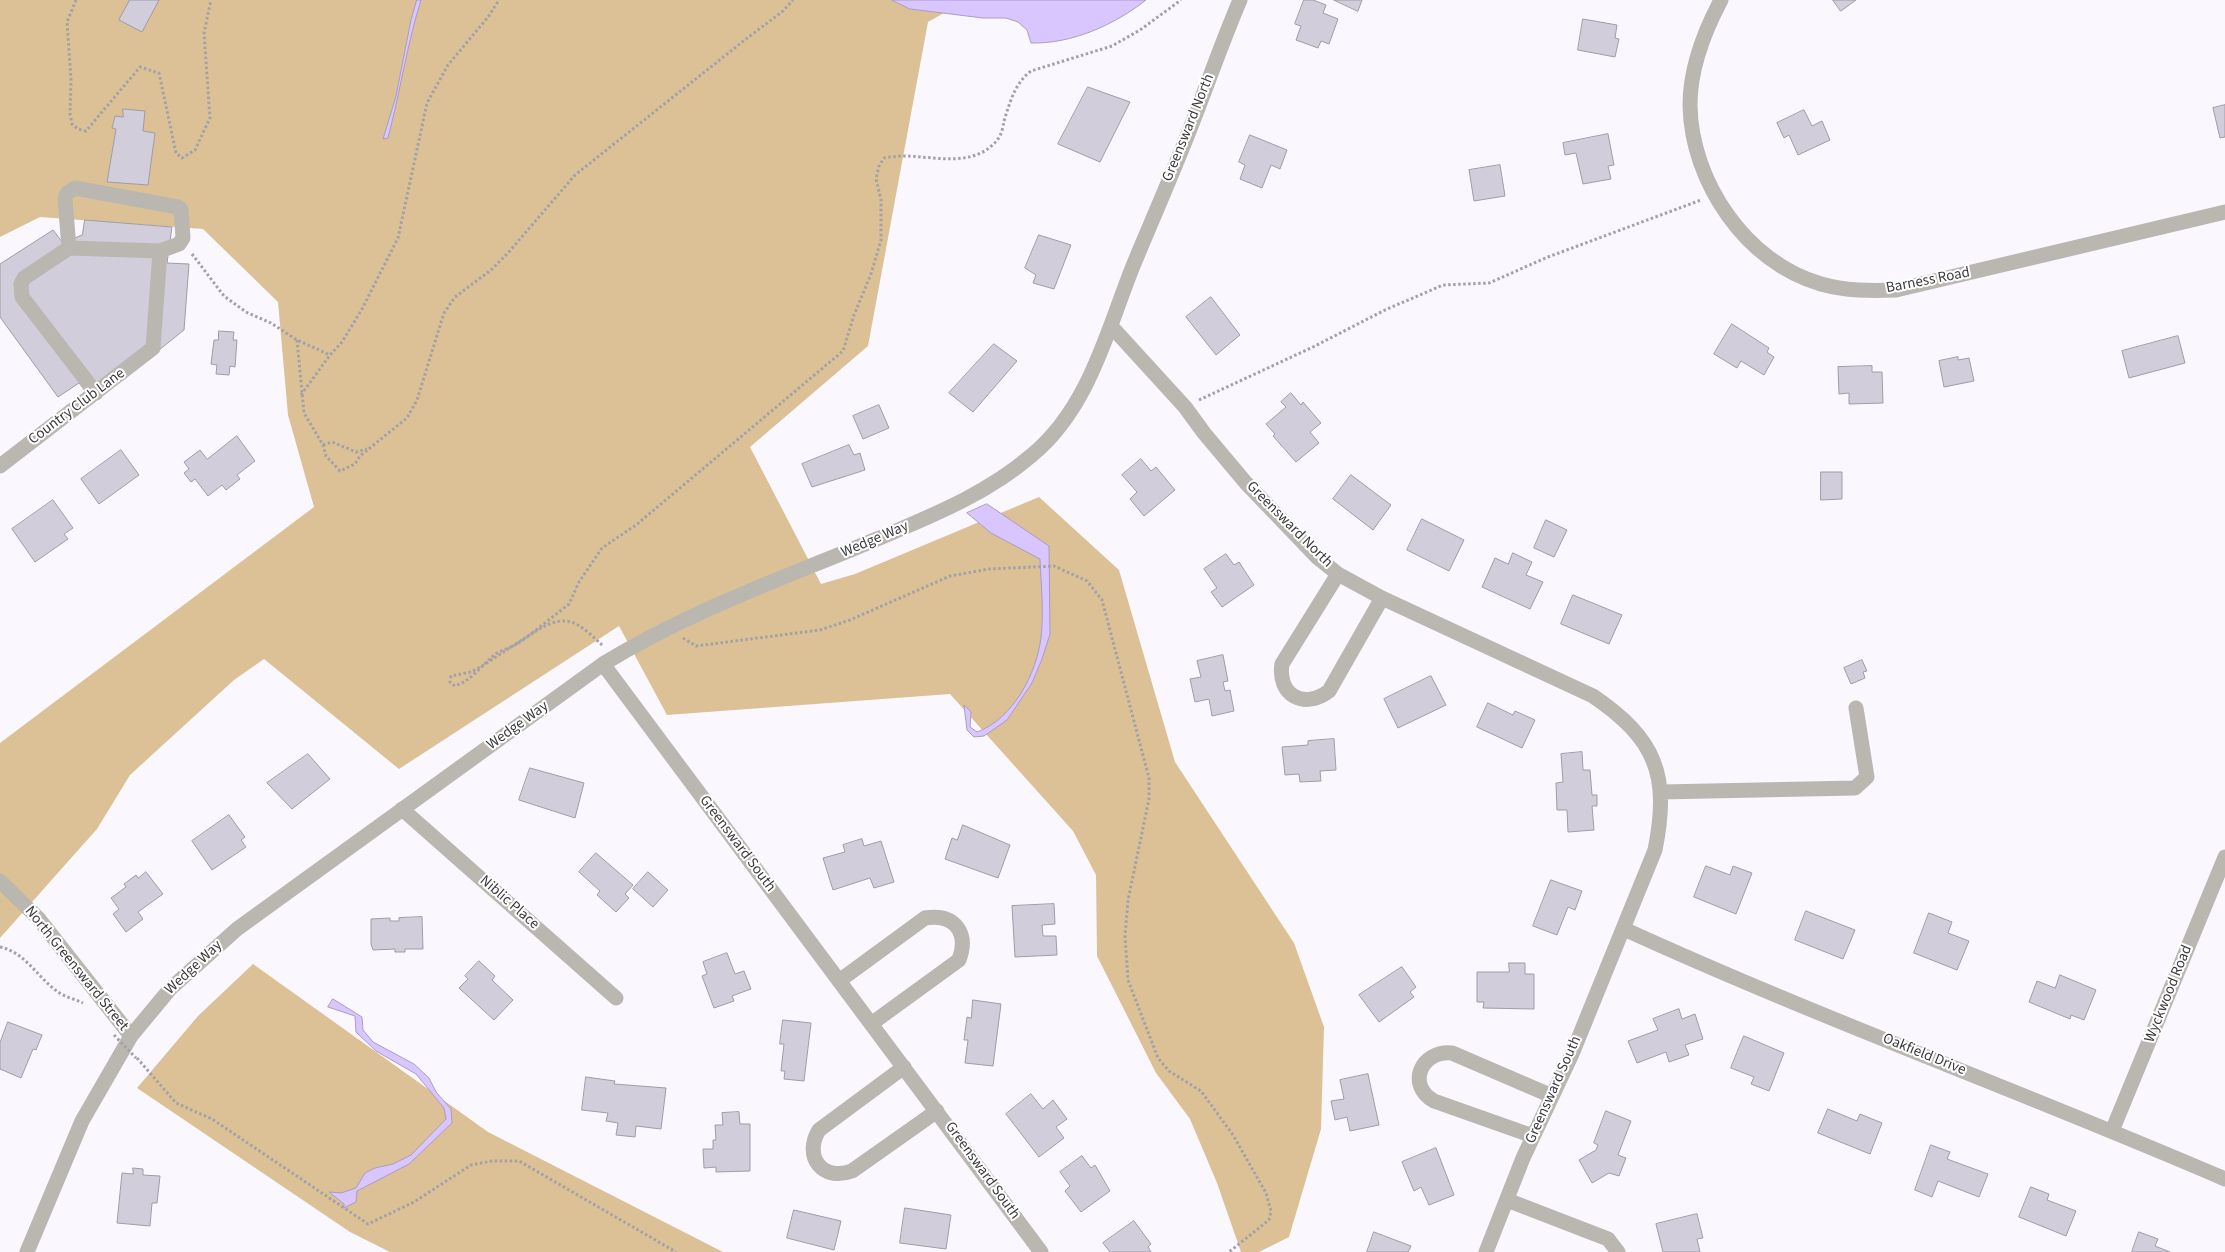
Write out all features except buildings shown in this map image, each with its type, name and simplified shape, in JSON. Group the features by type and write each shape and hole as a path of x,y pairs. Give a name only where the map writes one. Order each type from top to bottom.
{"street":[{"name":"Greensward North","path":"1240,0 1111,326 1185,407 1204,434 1246,483 1318,558 1338,574 1382,598 1593,696 1618,713 1637,732 1650,752 1658,774 1662,819 1655,850 1624,929"},
{"name":"Barness Road","path":"1722,0 1700,46 1692,84 1690,103 1695,142 1715,195 1732,222 1776,262 1800,276 1819,284 1839,288 1869,291 1896,290 2225,212"},
{"path":"69,248 65,199 67,193 75,188 178,207 183,213 182,238 179,244 160,251 69,248 24,278 21,290 22,297 96,393"},
{"name":"Country Club Lane","path":"0,466 153,348 160,251"},
{"name":"Wedge Way","path":"27,1252 82,1122 131,1036 170,989 237,929 402,809 604,657 636,644 672,625 935,514 994,482 1034,454 1060,426 1096,366 1111,326"},
{"path":"1338,574 1282,664 1281,675 1283,685 1290,694 1299,699 1310,701 1320,698 1329,692 1382,598"},
{"name":"Greensward South","path":"604,657 839,981 1041,1252"},
{"path":"1661,792 1856,788 1867,778 1856,708"},
{"name":"Niblic Place","path":"402,809 616,998"},
{"name":"Wyckwood Road","path":"2112,1131 2225,857"},
{"name":"North Greensward Street","path":"0,881 38,918 131,1036"},
{"path":"839,981 925,918 936,916 947,919 958,927 964,948 959,960 871,1024"},
{"name":"Greensward South","path":"1487,1252 1533,1136 1624,929"},
{"name":"Oakfield Drive","path":"1624,929 1780,997 2112,1131 2225,1179"},
{"path":"1533,1136 1434,1102 1422,1091 1419,1081 1420,1071 1432,1055 1442,1052 1452,1053 1552,1096"},
{"path":"904,1067 818,1130 813,1139 812,1149 815,1161 822,1169 832,1173 844,1174 852,1171 937,1111"},
{"path":"1507,1200 1608,1239 1618,1252"}],"path":[{"path":"76,0 67,22 71,80 70,114 72,124 78,129 86,130 140,67 160,73 176,152 182,158 195,150 210,118 204,33 211,0"},
{"path":"301,396 330,355 342,342 362,309 398,238 427,103 448,65 499,0"},
{"path":"298,340 301,396 304,413 323,445 326,456 340,471 355,464 370,448 407,418 418,400 444,313 455,297 491,270 575,175 738,45 783,12 793,0"},
{"path":"531,634 569,604 579,582 602,548 636,525 843,352 881,240 881,200 876,179 879,166 884,158 903,156 947,159 963,158 977,153 999,138 1012,95 1024,77 1031,71 1112,46 1140,30 1181,0"},
{"path":"1185,407 1313,347 1385,310 1443,285 1489,283 1548,257 1715,195"},
{"path":"182,238 198,264 224,296 246,312 272,323 298,340 330,355"},
{"path":"323,445 332,442 356,452 370,448"},
{"path":"672,625 679,635 696,646 820,630 850,620 950,576 989,569 1054,566 1087,581 1102,600 1150,778 1149,799 1128,900 1125,936 1128,980 1158,1058 1169,1071 1201,1091 1233,1135 1266,1193 1271,1211 1270,1220 1229,1252"},
{"path":"482,666 471,672 451,676 450,682 455,686 464,683 498,653 553,623 570,622 586,630 604,657"},
{"path":"0,947 10,949 37,971 58,992 85,1004"},
{"path":"108,1028 176,1103 212,1119 368,1224 414,1202 471,1165 492,1160 518,1161 676,1252"}],"shaded area":[{"path":"0,0 967,0 928,22 868,346 750,447 821,584 855,574 1039,497 1119,570 1175,762 1294,943 1324,1027 1321,1129 1289,1237 1259,1252 1241,1252 1217,1183 1190,1119 1156,1073 1097,956 1096,875 1073,831 950,694 667,715 619,626 399,769 264,659 234,680 130,775 97,829 0,938 0,743 314,507 288,415 278,302 203,229 40,217 0,237"},
{"path":"417,0 421,0 388,138 383,139 396,96 411,20"},
{"path":"892,0 1146,0 1134,9 1092,31 1062,40 1031,43 1027,30 1018,22 1006,18 983,18 910,9"},
{"path":"987,504 1049,546 1050,634 1032,683 1007,720 984,736 974,737 967,730 964,705 971,712 970,727 977,732 990,726 1002,717 1021,693 1028,679 1039,651 1042,627 1040,559 991,533 967,513"},
{"path":"253,964 488,1132 723,1252 390,1252 350,1232 137,1088 198,1016"},
{"path":"333,999 362,1017 363,1030 373,1042 414,1064 429,1078 436,1092 451,1109 452,1123 409,1164 357,1191 356,1202 344,1208 344,1204 329,1192 341,1193 356,1188 365,1173 375,1168 393,1164 411,1155 446,1119 444,1108 416,1074 376,1051 356,1032 355,1016 328,1007"}]}
